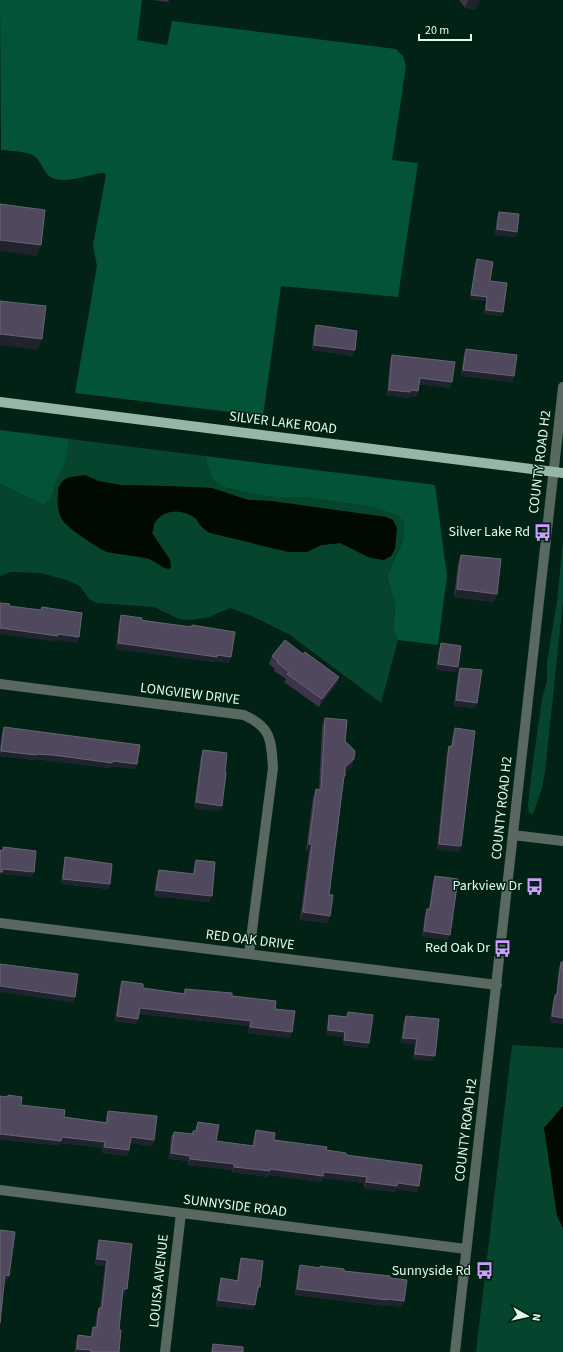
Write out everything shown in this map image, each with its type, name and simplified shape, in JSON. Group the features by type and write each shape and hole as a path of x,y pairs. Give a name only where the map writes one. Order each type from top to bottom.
{"main road":[{"name":"SILVER LAKE ROAD","path":"0,402 558,472"}],"street":[{"name":"COUNTY ROAD H2","path":"454,1352 513,835 558,472 563,387"},
{"name":"LONGVIEW DRIVE","path":"0,684 244,715 256,720 271,740 273,768 249,954"},
{"path":"513,835 563,841"},
{"name":"RED OAK DRIVE","path":"0,923 497,985"},
{"name":"SUNNYSIDE ROAD","path":"0,1190 466,1249"},
{"name":"LOUISA AVENUE","path":"165,1352 181,1213"}],"green space":[{"path":"0,0 142,0 137,40 167,45 172,21 396,49 403,56 406,66 392,160 418,163 398,297 281,286 263,416 75,393 97,266 93,245 106,175 104,173 100,173 67,180 54,179 47,174 34,156 22,152 1,150"},
{"path":"0,430 70,439 64,466 57,479 52,497 44,505 0,484"},
{"path":"70,439 205,456 212,479 223,487 253,494 275,497 303,497 372,507 399,516 404,524 404,538 387,577 394,601 395,612 393,629 398,640 381,703 290,635 254,617 230,608 209,617 192,620 179,619 154,607 97,603 89,599 80,586 66,580 41,573 11,572 0,576 0,484 44,505 52,497 57,479 64,466","holes":["67,478 93,478 98,481 121,485 212,488 248,500 271,501 386,517 351,548 341,543 321,545 307,552 289,552 262,546 201,526 196,518 191,514 174,511 162,515 154,524 152,533 170,560 171,567 169,569 164,568 149,559 105,551 58,493 58,487"]},
{"path":"205,456 435,485 447,576 438,645 398,640 393,629 395,612 394,601 387,577 404,538 404,524 399,516 372,507 303,497 275,497 253,494 223,487 212,479"},
{"path":"563,542 563,601 545,772 542,788 533,814 529,813 528,805 542,699 547,681 547,662 557,601"},
{"path":"512,1045 563,1048 563,1352 476,1352"}],"shaded area":[{"path":"85,475 98,481 121,485 212,488 248,500 271,501 386,517 393,520 397,528 395,549 391,556 384,560 370,558 340,543 321,545 307,552 289,552 210,533 190,515 173,512 162,515 158,519 154,524 152,533 170,560 171,567 169,569 147,558 107,552 84,538 64,522 60,516 58,506 60,484 70,477"},
{"path":"563,1106 563,1228 557,1216 544,1128"}],"building":[{"path":"0,204 45,210 41,245 0,240"},
{"path":"499,212 519,214 517,232 497,229"},
{"path":"477,259 493,262 490,281 507,283 503,312 486,310 487,297 471,295"},
{"path":"0,301 46,306 42,339 0,334"},
{"path":"316,325 357,331 355,350 314,345"},
{"path":"466,349 517,355 514,376 463,370"},
{"path":"392,355 455,362 452,382 420,378 418,391 411,390 410,392 389,390"},
{"path":"461,555 501,559 497,594 457,589"},
{"path":"0,603 10,604 9,606 41,610 42,607 82,613 79,637 58,634 58,636 0,628"},
{"path":"121,615 161,623 192,627 192,625 235,632 231,657 217,655 217,657 118,643"},
{"path":"285,640 303,654 305,652 339,677 322,699 287,674 289,672 272,656"},
{"path":"441,643 461,646 458,667 438,664"},
{"path":"460,668 482,670 477,703 456,700"},
{"path":"325,718 347,720 345,741 355,751 354,759 345,767 329,895 333,895 330,916 303,912 312,844 309,844 316,789 321,790"},
{"path":"4,727 140,745 137,764 113,761 112,763 53,755 36,755 1,751"},
{"path":"455,728 475,731 461,846 439,844 449,746 452,747"},
{"path":"203,750 227,753 222,806 196,802"},
{"path":"3,847 36,851 34,872 3,869 2,872 0,872 0,850 3,851"},
{"path":"65,857 112,864 110,884 63,879"},
{"path":"196,860 215,862 212,896 156,890 159,870 194,874"},
{"path":"435,876 458,879 450,935 424,931 427,909 430,909"},
{"path":"561,962 563,962 563,1018 552,1016 555,995 557,995"},
{"path":"0,964 78,974 75,997 0,986"},
{"path":"122,981 143,984 143,988 185,994 185,989 232,993 232,996 276,1001 275,1009 295,1011 292,1032 250,1027 251,1021 140,1008 138,1019 117,1016"},
{"path":"348,1012 373,1015 369,1043 344,1040 345,1032 328,1030 329,1015 347,1017"},
{"path":"406,1016 439,1019 435,1056 415,1054 417,1039 403,1038"},
{"path":"8,1095 22,1097 21,1105 65,1110 64,1117 107,1123 108,1111 157,1116 154,1140 131,1137 129,1150 104,1147 105,1142 62,1137 61,1141 0,1134 0,1096 8,1097"},
{"path":"198,1122 219,1125 216,1141 254,1146 256,1130 275,1133 274,1140 327,1147 326,1150 346,1153 346,1155 422,1165 419,1186 398,1183 397,1186 366,1182 367,1177 324,1172 323,1176 270,1169 270,1171 234,1167 234,1164 190,1159 190,1156 171,1153 174,1132 193,1134 193,1131 196,1131"},
{"path":"0,1230 15,1232 9,1276 5,1275 0,1323"},
{"path":"99,1240 132,1244 127,1289 123,1289 119,1330 121,1330 119,1352 91,1352 91,1350 77,1349 78,1335 92,1337 93,1327 97,1328 99,1308 102,1308 107,1260 97,1259"},
{"path":"241,1258 263,1261 260,1287 258,1287 255,1305 218,1300 221,1278 238,1281"},
{"path":"300,1265 344,1269 344,1271 390,1276 390,1278 407,1280 404,1301 297,1289"},
{"path":"213,1344 243,1347 243,1352 212,1352"}],"place":[{"name":"Silver Lake Rd","path":"543,532"},
{"name":"Parkview Dr","path":"535,886"},
{"name":"Red Oak Dr","path":"503,948"},
{"name":"Sunnyside Rd","path":"484,1271"}]}
